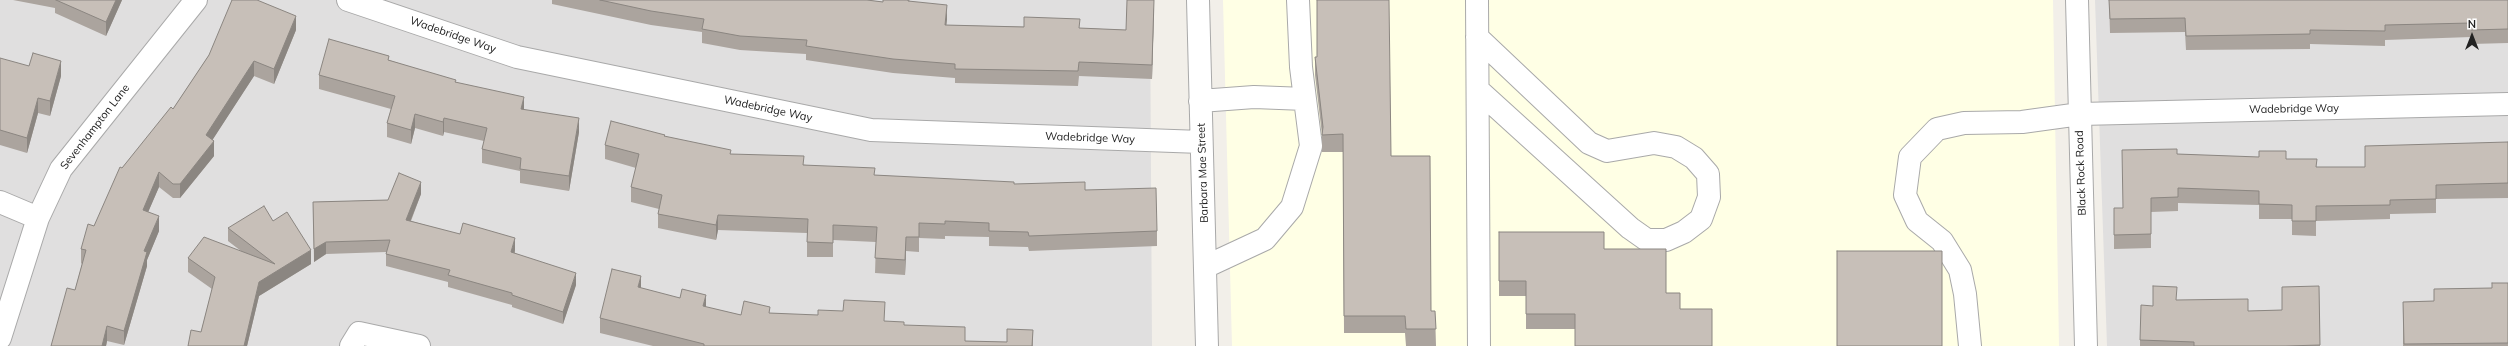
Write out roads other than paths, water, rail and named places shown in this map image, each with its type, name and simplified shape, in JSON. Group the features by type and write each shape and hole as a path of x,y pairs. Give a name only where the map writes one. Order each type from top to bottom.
{"street":[{"name":"Sevenhampton Lane","path":"0,338 38,218 61,169 196,0"},
{"name":"Wadebridge Way","path":"348,0 517,57 871,130 1201,142"},
{"name":"Barbara Mae Street","path":"1198,0 1201,142 1207,266 1208,346"},
{"path":"1207,266 1264,238 1292,207 1311,146 1301,67 1298,0"},
{"path":"1476,0 1478,90 1479,346"},
{"name":"Black Rock Road","path":"2077,0 2086,346"},
{"path":"1477,37 1589,143 1607,151 1654,143 1676,147 1694,158 1708,174 1709,197 1701,219 1684,232 1666,240 1647,240 1630,228 1478,90"},
{"path":"1200,101 1254,97 1305,99"},
{"name":"Wadebridge Way","path":"1970,346 1965,294 1960,270 1942,241 1917,221 1905,195 1910,157 1937,129 1964,123 2022,122 2080,114 2508,104"},
{"path":"0,202 38,218"},
{"path":"355,339 419,346"}]}
